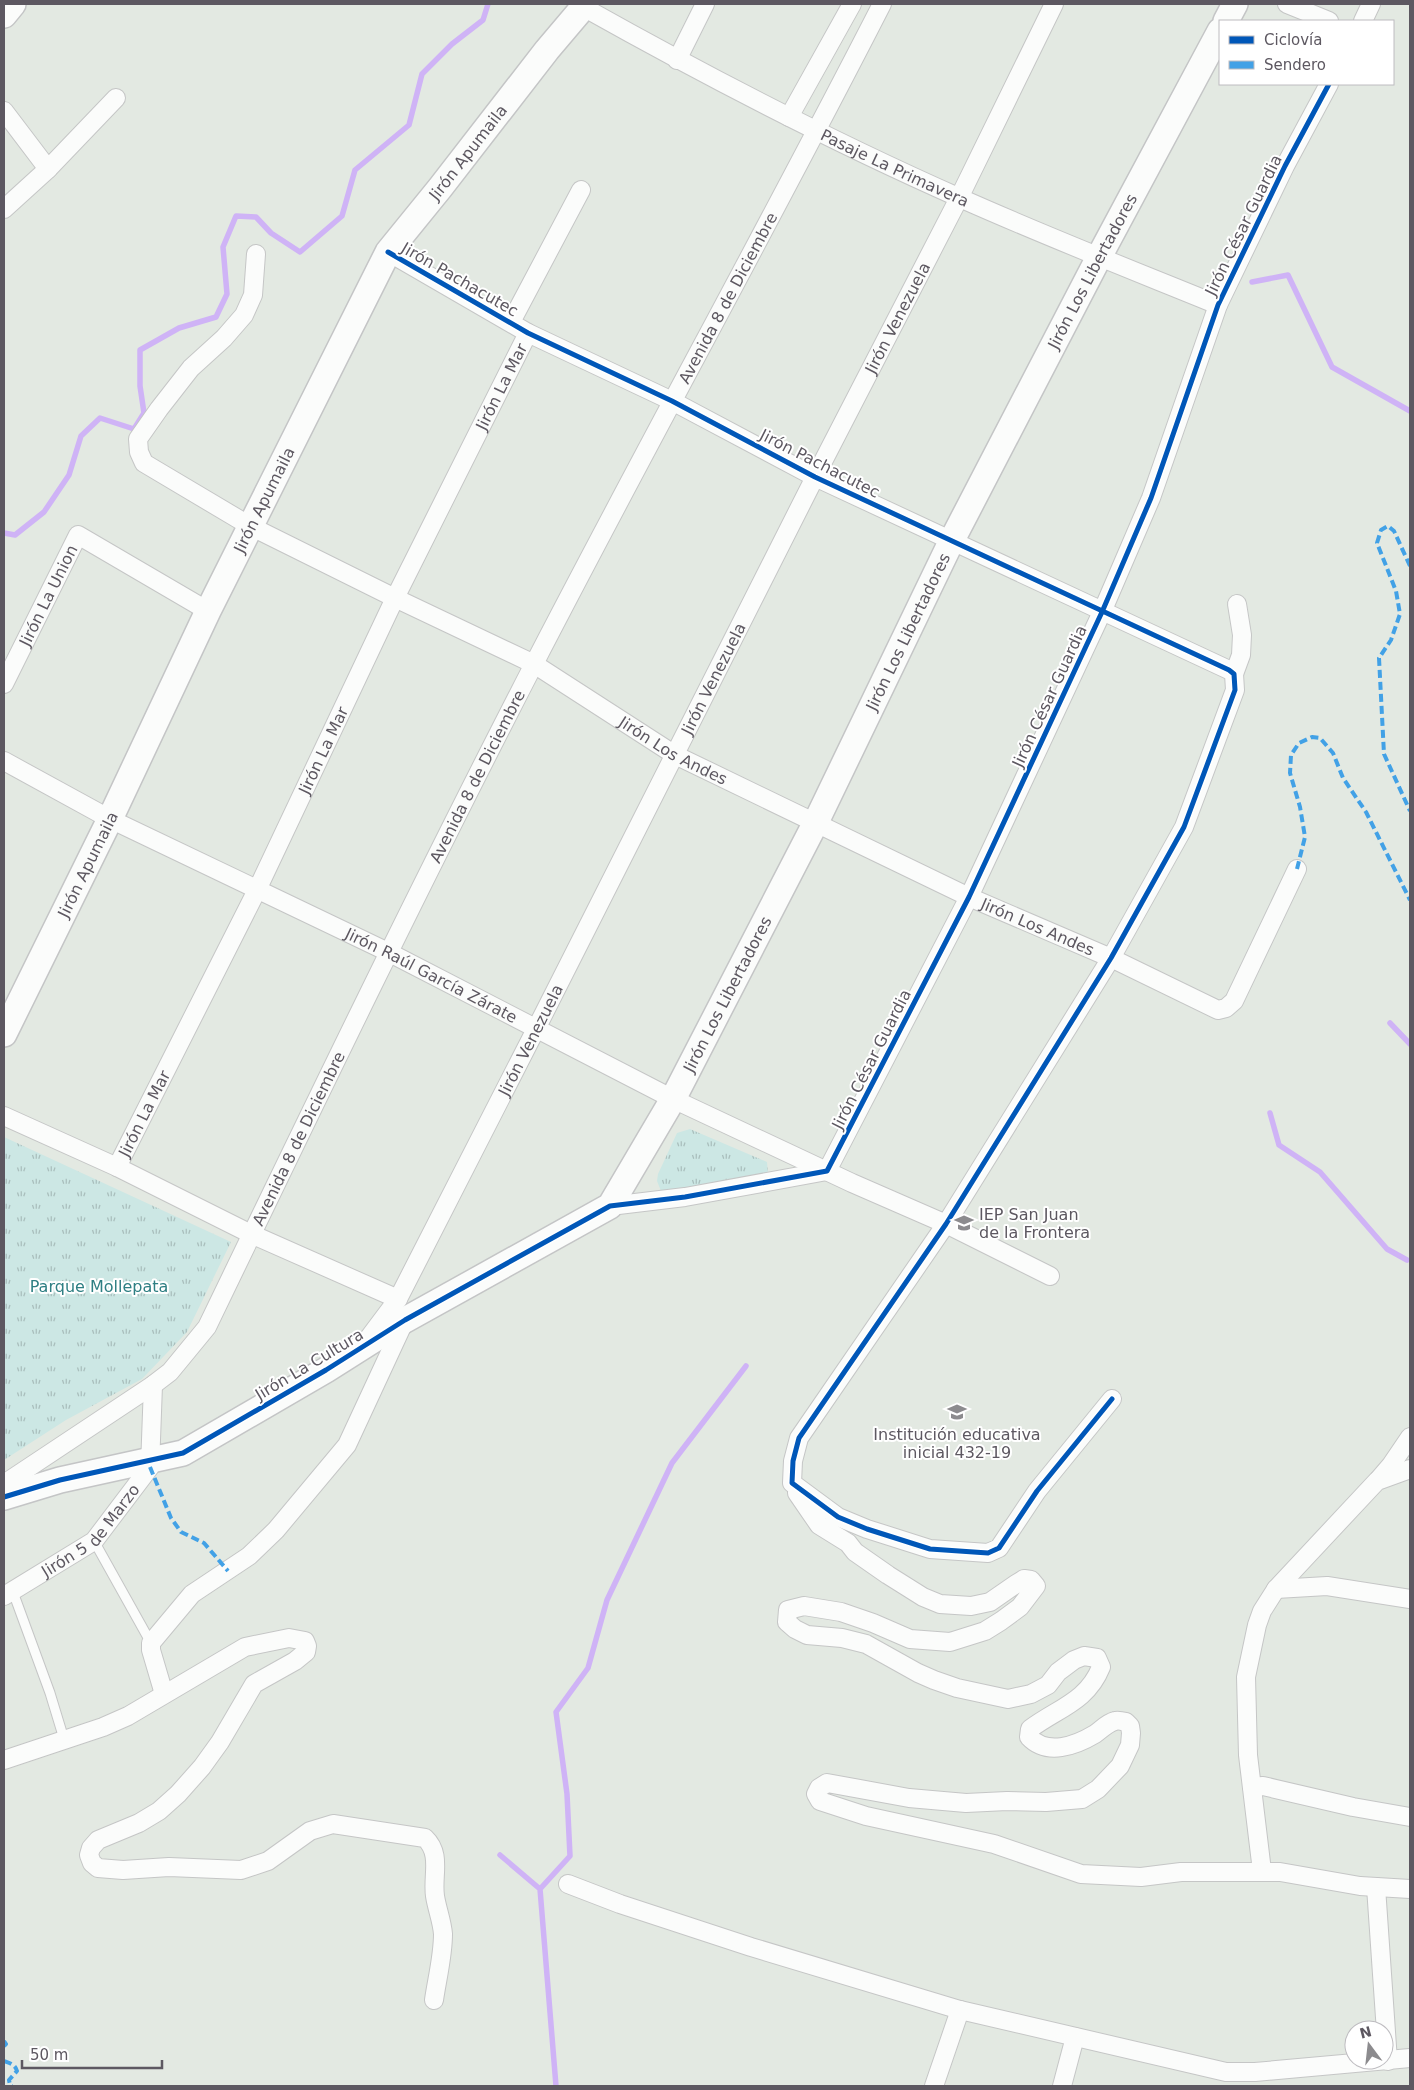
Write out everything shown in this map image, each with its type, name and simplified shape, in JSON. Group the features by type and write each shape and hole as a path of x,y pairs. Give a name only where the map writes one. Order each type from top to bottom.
{"street":[{"path":"4,15 13,4"},
{"path":"677,60 705,4"},
{"path":"789,117 852,4"},
{"name":"Avenida 8 de Diciembre","path":"4,1484 154,1385 170,1372 207,1327 388,952 534,664 817,131 882,4"},
{"name":"Jirón Venezuela","path":"151,1643 192,1594 249,1556 276,1530 347,1445 401,1309 536,1029 815,477 959,198 1054,4"},
{"path":"1227,20 1235,4"},
{"path":"1287,4 1327,20"},
{"path":"1364,20 1372,4"},
{"name":"Pasaje La Primavera","path":"585,5 677,60 817,131 959,198 1218,305"},
{"name":"Jirón Apumaila","path":"4,1034 110,819 208,611 388,252 541,57 585,5"},
{"name":"Jirón Los Libertadores","path":"610,1206 673,1099 816,822 951,542 1099,257 1219,33"},
{"name":"Jirón César Guardia","path":"827,1171 969,896 1102,612 1151,498 1218,305 1285,166 1328,85"},
{"path":"4,209 48,169 116,98"},
{"path":"4,111 48,169"},
{"name":"Jirón La Mar","path":"511,322 581,190"},
{"name":"Jirón Pachacutec","path":"388,252 528,333 672,401 815,477 1229,670 1234,682"},
{"name":"Jirón Los Andes","path":"256,254 253,295 244,315 224,338 191,368 138,440 139,452 144,463 250,526 534,664 675,755 969,896 1111,958 1218,1010 1226,1008 1234,1001 1296,869"},
{"name":"Jirón La Mar","path":"117,1167 257,890 395,598 528,333"},
{"name":"Jirón La Union","path":"4,684 78,535 208,611"},
{"path":"1237,604 1242,635 1241,655 1234,682 1184,827 1111,958 946,1224 799,1438 793,1460 792,1483 802,1502 819,1524 848,1544 855,1552 924,1596 940,1604 971,1606 990,1602 1024,1579 1031,1580 1036,1586 1020,1607 1001,1621 985,1631 950,1642 910,1639 841,1612 804,1606 788,1610 787,1622 795,1629 807,1635 858,1641 934,1680 957,1688 1008,1698 1031,1694 1048,1685 1058,1672 1074,1660 1084,1656 1097,1658 1101,1666 1091,1686 1080,1698 1030,1729 1029,1737 1036,1744 1049,1748 1066,1747 1093,1735 1117,1720 1126,1722 1130,1726 1130,1745 1120,1766 1098,1789 1082,1798 1046,1802 966,1803 909,1798 827,1783 819,1788 816,1794 820,1801 866,1816 994,1844 1080,1874 1141,1877 1181,1872 1262,1871 1280,1872 1338,1883 1410,1889"},
{"name":"Jirón Raúl García Zárate","path":"4,761 110,819 388,952 673,1099 946,1224 1050,1276"},
{"path":"4,1116 117,1167 401,1309"},
{"path":"610,1206 685,1197 827,1171"},
{"name":"Jirón La Cultura","path":"4,1497 60,1480 183,1453 362,1347 401,1309 610,1206"},
{"path":"152,1461 154,1385"},
{"path":"792,1483 838,1517 867,1529 930,1549 988,1553 999,1548 1037,1492 1112,1398"},
{"path":"1262,1871 1248,1755 1246,1677 1257,1625 1262,1611 1276,1589 1391,1466 1410,1437"},
{"name":"Jirón 5 de Marzo","path":"8,1594 94,1541 150,1467 152,1461"},
{"path":"1377,1481 1410,1469"},
{"path":"1276,1589 1327,1586 1410,1599"},
{"path":"4,1760 103,1727 128,1716 245,1647 289,1638 305,1640 306,1652 254,1684 220,1742 202,1767 178,1794 159,1811 139,1823 98,1840 91,1848 89,1855 92,1863 98,1868 123,1870 169,1867 241,1870 268,1861 310,1831 333,1824 425,1838 430,1843 435,1858 435,1895 441,1916 443,1935 434,2000"},
{"path":"151,1643 151,1650 164,1694"},
{"path":"1252,1787 1263,1786 1353,1807 1410,1817"},
{"path":"568,1884 620,1904 751,1947 960,2010 1075,2036 1227,2079 1255,2072 1344,2065"},
{"path":"1376,1887 1385,2020"},
{"path":"934,2086 960,2010"},
{"path":"1062,2086 1075,2036"},
{"path":"1394,2060 1410,2058"}],"lane":[{"path":"94,1541 151,1643"},
{"path":"8,1594 50,1693 64,1739"}],"green space":[{"path":"690,1129 767,1162 768,1174 663,1196 657,1181 658,1174 677,1133"},
{"name":"Parque Mollepata","path":"4,1137 231,1242 187,1332 142,1379 66,1420 4,1460"}],"waterway":[{"path":"4,533 15,535 44,512 69,475 81,436 100,418 134,429 144,413 140,386 140,350 179,328 216,317 227,294 223,247 236,216 256,217 271,233 300,252 342,216 355,170 409,125 422,74 452,44 483,20 488,4"},
{"path":"1252,282 1288,275 1332,367 1410,411"},
{"path":"1390,1023 1410,1044"},
{"path":"1270,1113 1279,1145 1320,1172 1387,1249 1407,1260"},
{"path":"556,2086 540,1889 570,1856 567,1794 556,1712 588,1668 607,1600 672,1463 746,1366"},
{"path":"500,1855 540,1889"}],"marked path":[{"path":"1410,566 1394,531 1388,526 1381,530 1377,543 1396,591 1400,614 1391,640 1379,658 1384,754 1410,811"},
{"path":"1297,869 1305,837 1300,807 1290,773 1291,755 1299,743 1312,737 1320,738 1333,753 1343,778 1366,812 1410,900"},
{"path":"150,1467 171,1518 181,1532 204,1543 228,1571"},
{"path":"4,2041 6,2044 4,2046"},
{"path":"4,2061 13,2065 17,2071 9,2080 12,2086"}],"cycle path":[{"path":"4,1497 60,1480 183,1453 326,1370 405,1320 610,1206 685,1197 827,1171 969,897 1102,612 1151,498 1218,305 1285,166 1328,85"},
{"path":"388,252 528,333 672,401 815,477 1234,674 1235,690 1184,827 1111,958 946,1224 799,1438 793,1461 792,1483 838,1517 867,1529 930,1549 988,1553 999,1548 1037,1491 1112,1399"}],"place":[{"name":"IEP San Juan de la Frontera","path":"964,1223"},
{"name":"Institución educativa inicial 432-19","path":"957,1412"}]}
